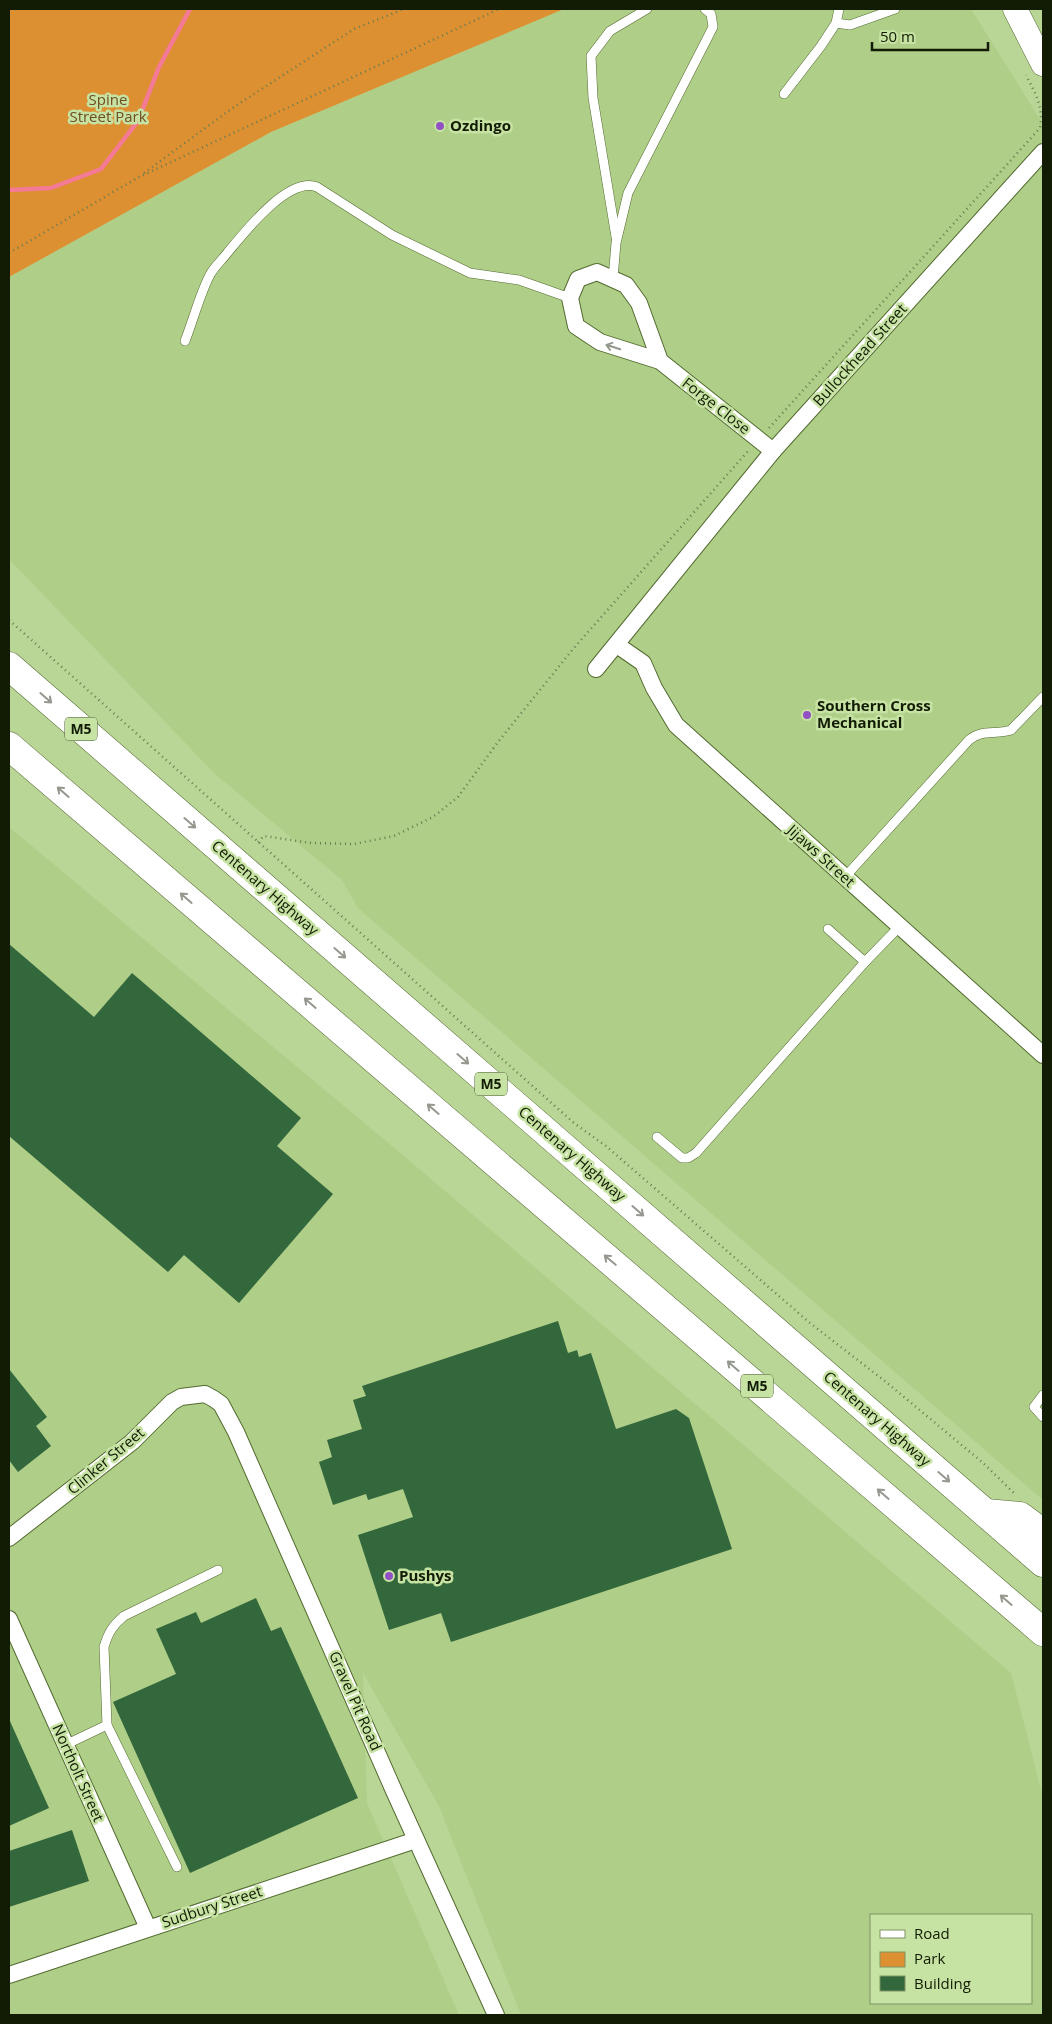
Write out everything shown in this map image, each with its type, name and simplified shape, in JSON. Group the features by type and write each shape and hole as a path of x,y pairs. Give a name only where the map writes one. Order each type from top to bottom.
{"highway":[{"name":"Centenary Highway","path":"9,666 1043,1563"},
{"name":"M5","path":"9,746 1043,1632"},
{"path":"986,1513 1020,1516 1043,1533"}],"street":[{"path":"1015,9 1033,66"},
{"name":"Bullockhead Street","path":"617,645 681,563 773,451 1043,152"},
{"path":"570,298 578,279 596,272 626,285 639,303 660,361"},
{"name":"Forge Close","path":"570,298 576,326 600,342 660,361 773,451"},
{"path":"596,669 617,645"},
{"name":"Jijaws Street","path":"617,645 643,663 654,688 676,726 1043,1055"},
{"name":"Clinker Street","path":"9,1538 132,1442 172,1402 191,1394 205,1394"},
{"name":"Gravel Pit Road","path":"205,1394 221,1404 228,1415 416,1840 496,2015"},
{"name":"Northolt Street","path":"9,1618 148,1928"},
{"name":"Sudbury Street","path":"9,1975 416,1840"}],"lane":[{"path":"616,242 594,98 591,56 610,31 647,9"},
{"path":"612,279 616,242 628,193 713,27 712,14 705,9"},
{"path":"784,94 821,46 836,23 840,9"},
{"path":"836,23 850,25 895,9"},
{"path":"185,341 212,273 255,220 282,197 303,186 312,185 317,187 392,235 470,273 519,280 570,298"},
{"path":"845,877 969,740 982,732 1005,732 1011,730 1043,697"},
{"path":"657,1137 682,1158 688,1158 696,1153 865,962 900,926"},
{"path":"828,929 865,962"},
{"path":"1043,1395 1034,1407 1043,1417"},
{"path":"177,1866 107,1725 104,1647 107,1635 114,1624 124,1616 218,1570"},
{"path":"65,1745 107,1725"}],"path":[{"path":"139,177 234,107 354,29 404,9"},
{"path":"9,253 139,177 499,9"},
{"path":"258,842 264,836 311,843 354,844 394,836 433,817 458,797 498,742 573,649 758,440 1040,128 1042,116 1033,66"},
{"path":"9,620 574,1123 606,1146 810,1323 886,1382 982,1462 1020,1497"}],"shaded area":[{"path":"564,9 971,9 1043,124 1043,1500 358,908 342,880 215,774 9,559 9,277 271,132"},
{"path":"9,827 404,1156 1011,1673 1043,1797 1043,2015 521,2015 439,1806 363,1673 367,1803 459,2015 9,2015"}],"green space":[{"name":"Spine Street Park","path":"9,9 564,9 271,132 9,277"}],"building":[{"path":"9,944 94,1017 132,973 301,1118 277,1146 333,1194 239,1303 184,1255 168,1272 9,1136"},
{"path":"558,1321 568,1353 577,1350 579,1357 591,1353 616,1429 676,1409 689,1418 732,1549 451,1642 441,1613 389,1630 358,1535 413,1517 403,1489 368,1500 366,1494 333,1505 319,1462 332,1457 327,1440 362,1429 353,1400 366,1396 362,1386"},
{"path":"9,1369 47,1417 36,1426 51,1446 18,1472 9,1460"},
{"path":"256,1598 271,1631 281,1627 358,1798 190,1873 113,1702 176,1674 156,1629 196,1612 201,1623"},
{"path":"9,1719 49,1808 9,1826"},
{"path":"72,1830 89,1881 9,1907 9,1851"}],"waterway":[{"path":"9,190 51,188 101,169 138,121 159,67 190,9"}],"place":[{"name":"Ozdingo","path":"440,126"},
{"name":"Southern Cross Mechanical","path":"807,715"},
{"name":"Pushys","path":"389,1576"}]}
